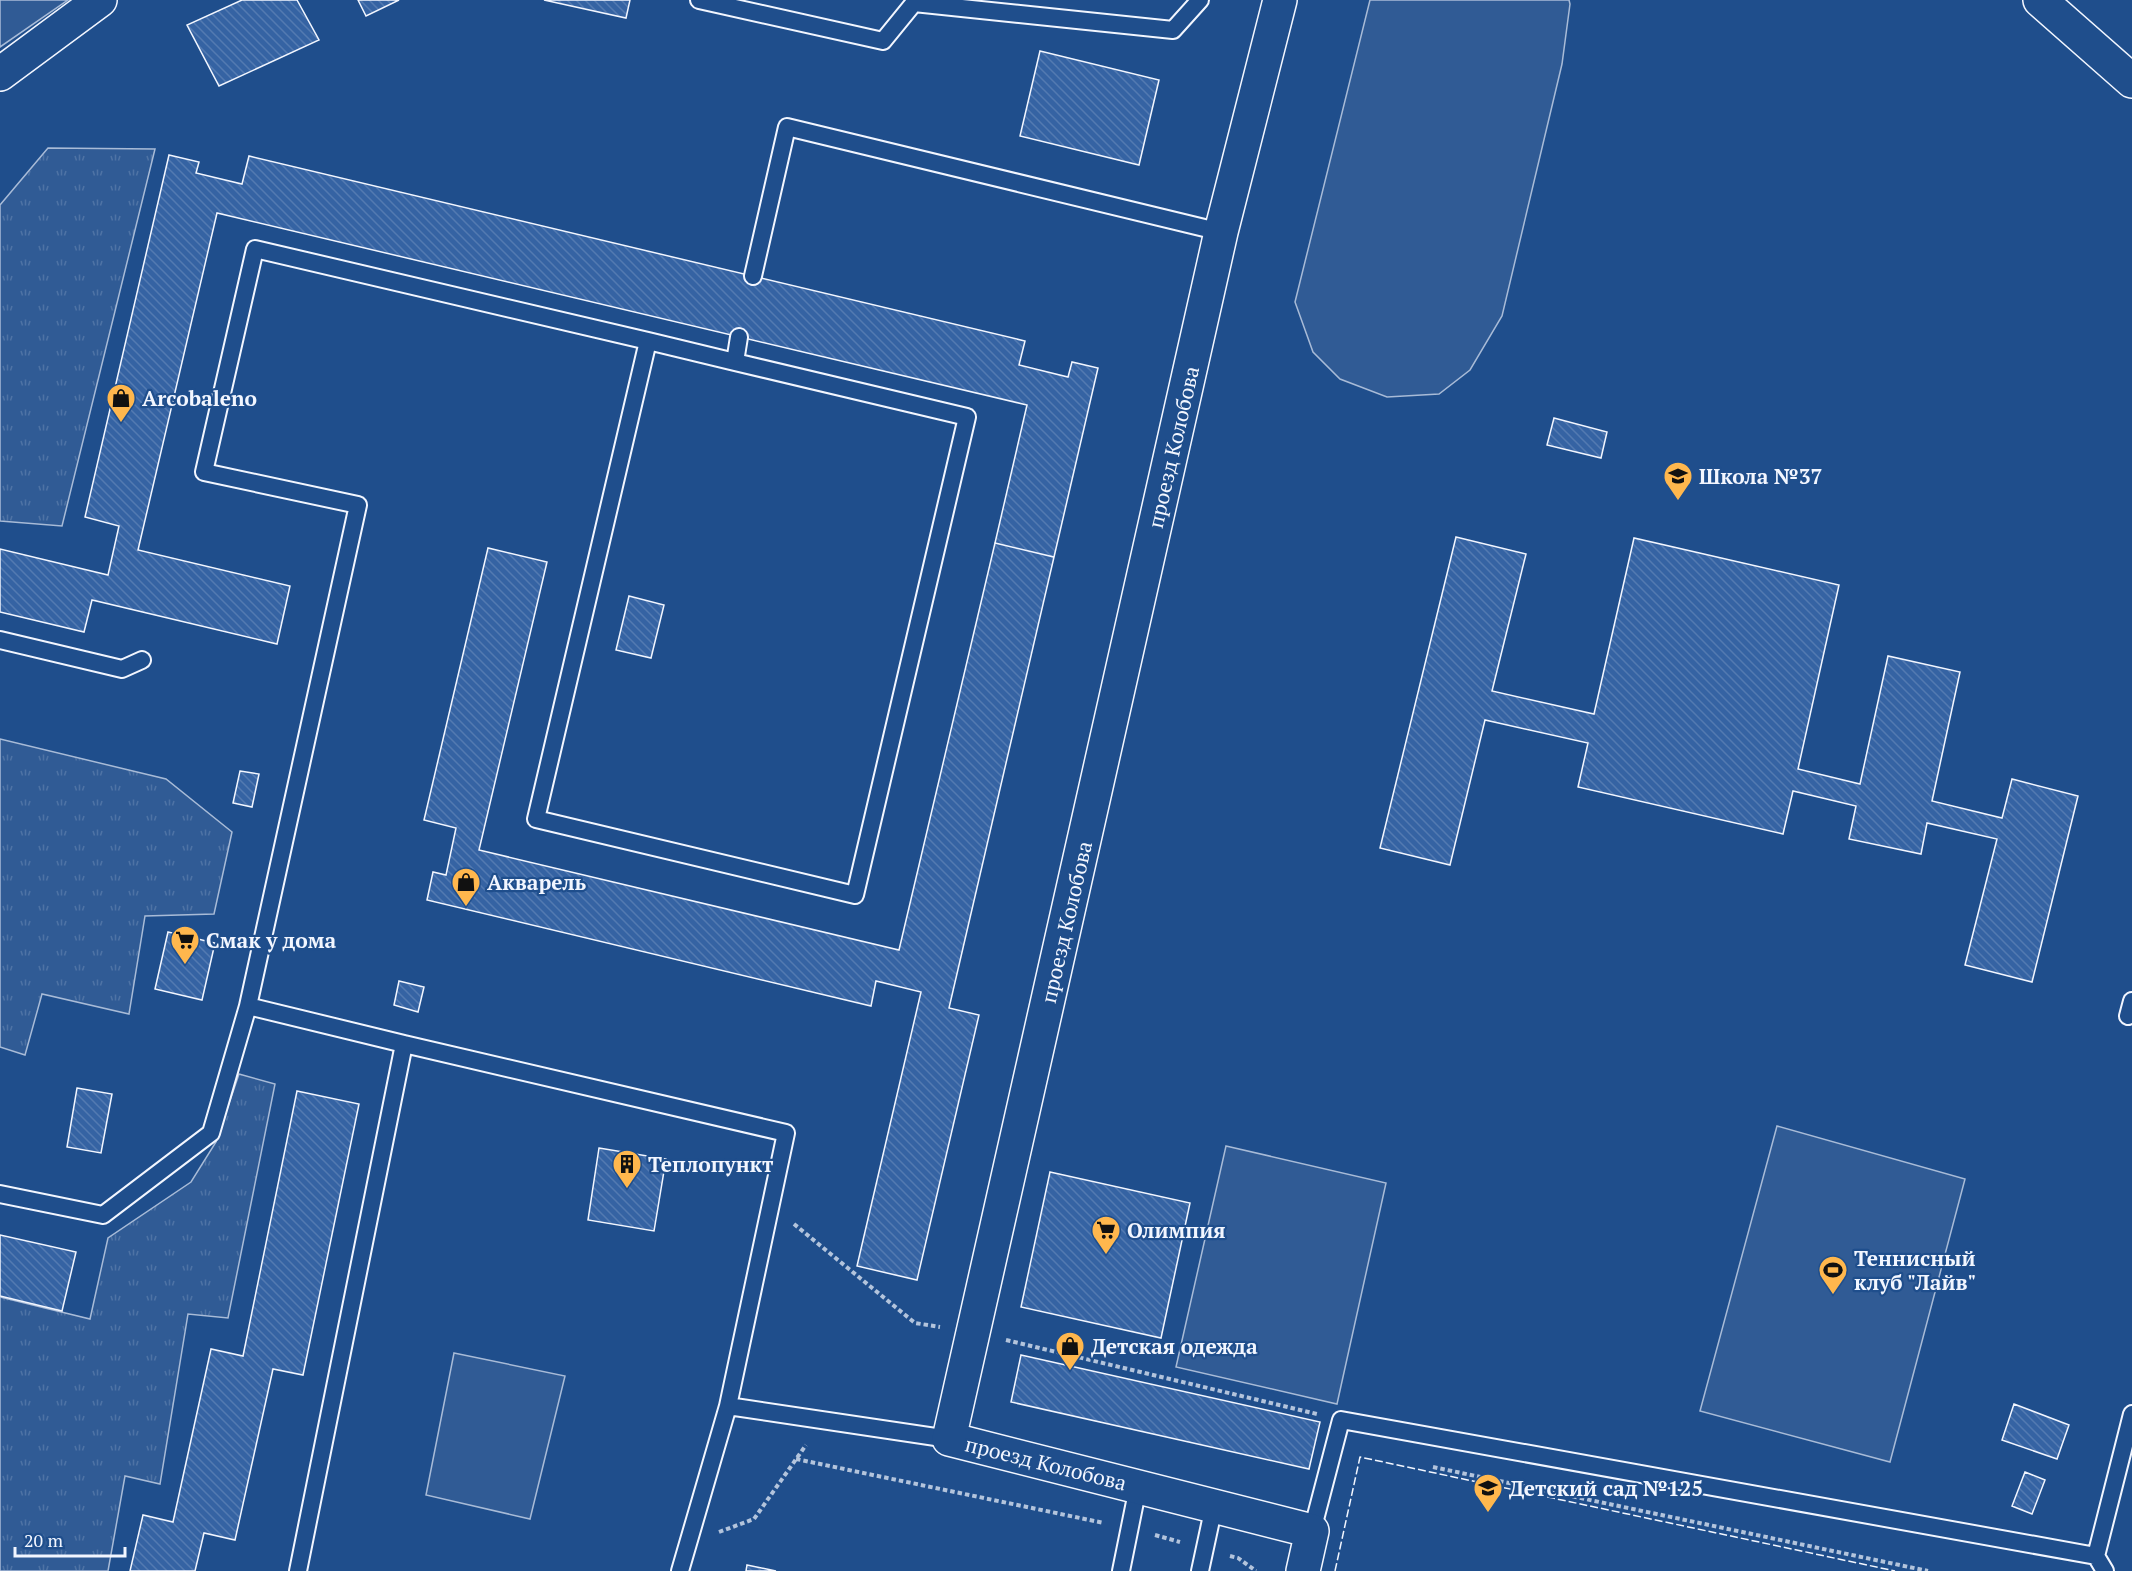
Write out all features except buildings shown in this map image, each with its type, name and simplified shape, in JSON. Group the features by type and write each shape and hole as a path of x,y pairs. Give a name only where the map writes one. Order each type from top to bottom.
{"street":[{"path":"0,74 100,0"},
{"name":"проезд Колобова","path":"1280,0 1221,232 949,1439 1312,1531"},
{"path":"2040,0 2132,81"},
{"path":"1303,1571 1312,1531"}],"lane":[{"path":"699,0 883,41 914,3 1173,30 1200,0"},
{"path":"753,276 787,127 1221,232"},
{"path":"0,1194 103,1215 211,1133 248,1006 358,505 204,472 255,249 648,341 967,417 855,895 536,819 648,341"},
{"path":"735,362 740,336"},
{"path":"0,640 122,669 142,660"},
{"path":"248,1006 786,1133 728,1406 680,1571"},
{"path":"297,1571 404,1044"},
{"path":"728,1406 949,1439"},
{"path":"2105,1571 2096,1556 2132,1414"},
{"path":"1312,1531 1341,1419 2096,1556"},
{"path":"1121,1571 1138,1487"},
{"path":"1200,1571 1214,1506"}],"path":[{"path":"771,1205 915,1323 974,1332 1341,1419"},
{"path":"688,1545 754,1519 824,1420"},
{"path":"796,1459 1130,1529 1239,1558 1256,1571"},
{"path":"1422,1465 1928,1571"}],"shaded area":[{"path":"0,0 68,0 0,47"},
{"path":"1370,0 1569,0 1570,4 1562,64 1502,316 1470,370 1439,394 1387,397 1340,379 1313,352 1295,302"},
{"name":"Теннисный клуб \"Лайв\"","path":"1777,1126 1965,1179 1890,1462 1700,1411"},
{"path":"1226,1146 1386,1183 1337,1404 1176,1367"},
{"path":"454,1353 565,1376 530,1519 426,1495"}],"green space":[{"path":"48,148 155,149 62,526 0,521 0,205"},
{"path":"0,739 166,779 232,832 214,914 145,916 129,1014 42,994 25,1055 0,1047"},
{"path":"239,1074 275,1084 228,1318 188,1314 160,1484 125,1476 108,1571 0,1571 0,1297 90,1319 108,1238 191,1182 216,1142"}],"fence":[{"path":"1335,1571 1360,1457 1895,1571"}],"place":[{"name":"Arcobaleno","path":"121,424"},
{"name":"Школа №37","path":"1678,502"},
{"name":"Акварель","path":"466,908"},
{"name":"Смак у дома","path":"185,966"},
{"name":"Теплопункт","path":"627,1190"},
{"name":"Олимпия","path":"1106,1256"},
{"name":"Теннисный клуб \"Лайв\"","path":"1833,1296"},
{"name":"Детская одежда","path":"1070,1372"},
{"name":"Детский сад №125","path":"1488,1514"}]}
